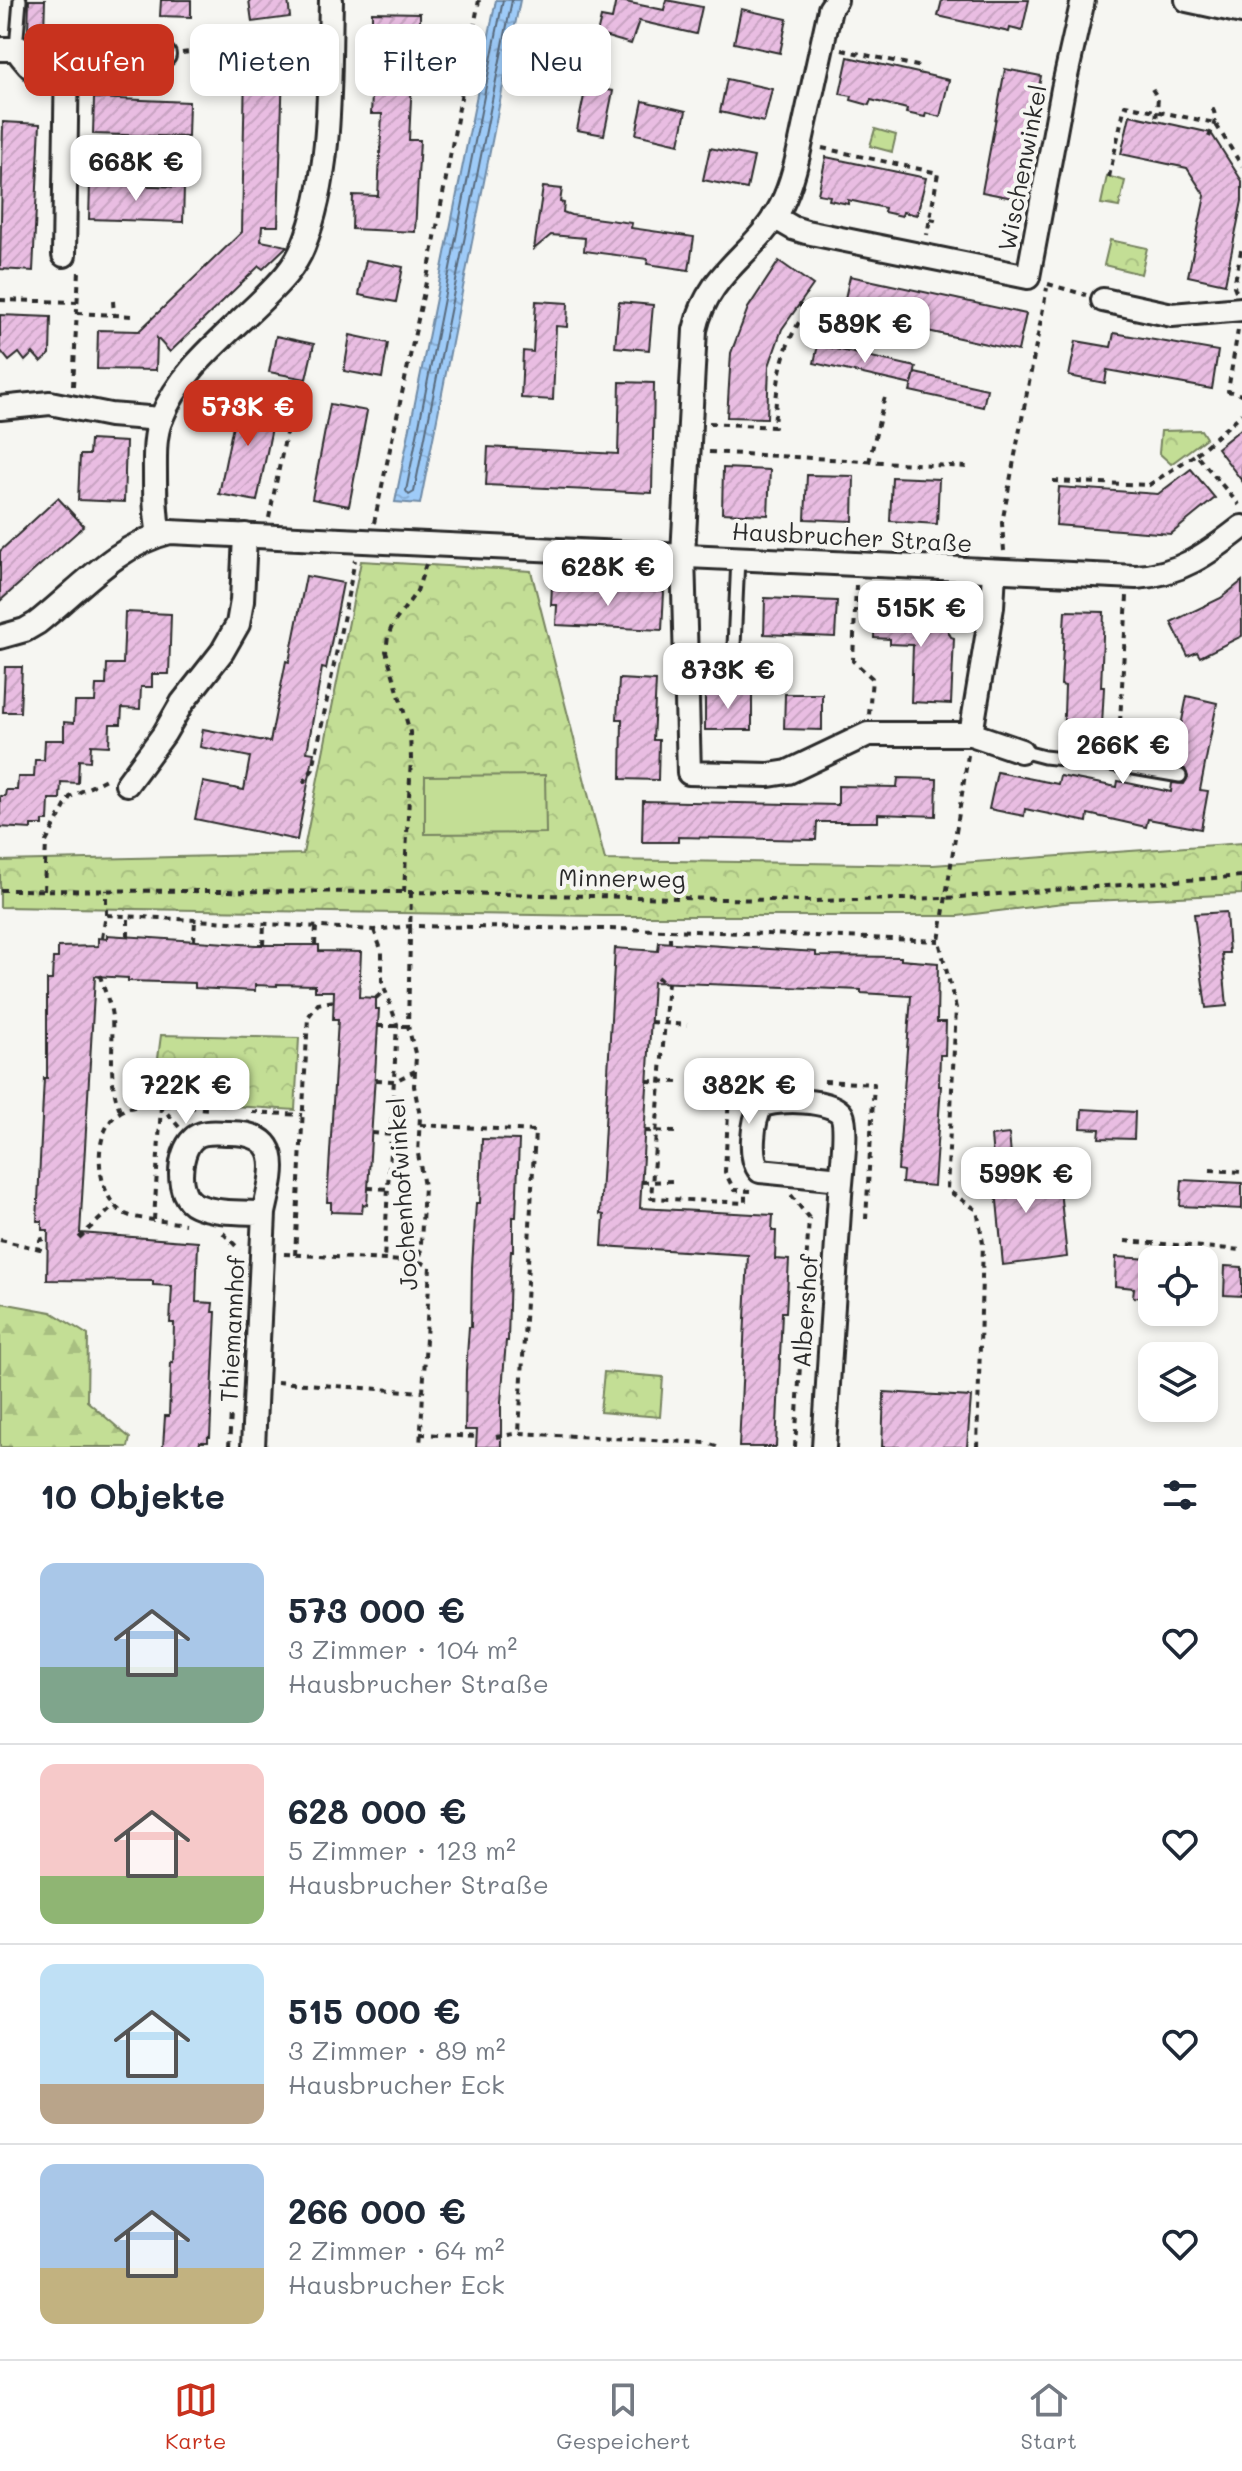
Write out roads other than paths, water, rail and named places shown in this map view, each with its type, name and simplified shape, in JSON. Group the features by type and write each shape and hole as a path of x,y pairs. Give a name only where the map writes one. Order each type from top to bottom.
{"street":[{"path":"159,534 155,502 156,440 161,419 192,369 281,280 303,248 325,147 331,0"},
{"path":"836,0 830,9 795,167 784,200 774,217 723,273 698,316 691,372 683,555 689,773 769,775 788,772 868,734 971,734 1021,751"},
{"name":"Wischenwinkel","path":"774,217 806,232 1028,277 1083,0"},
{"path":"1187,0 1242,12"},
{"path":"8,49 24,63"},
{"path":"67,96 71,260"},
{"path":"1103,300 1172,315 1240,314"},
{"path":"0,408 39,403 71,405 110,415 161,419"},
{"name":"Hausbrucher Straße","path":"0,637 37,623 125,550 159,534 181,531 255,535 366,533 683,555 1128,577 1167,573 1190,564 1241,516"},
{"path":"130,779 164,734 182,703 222,652 238,624 255,535"},
{"path":"971,734 994,571"},
{"name":"Albershof","path":"824,1447 841,1179 844,1123 837,1109 828,1104 778,1101 761,1106 757,1114 754,1154 760,1171 841,1179"},
{"name":"Thiemannhof","path":"253,1447 264,1213 271,1162 267,1144 252,1134 212,1132 191,1140 182,1161 188,1199 196,1205 213,1209 264,1213"}],"lane":[{"path":"8,49 20,0"},
{"path":"733,668 738,558"},
{"path":"1021,751 1180,776"}],"water":[{"path":"496,0 520,0 515,24 502,24 502,91 420,504 395,502 477,96 486,96 486,50"}]}
